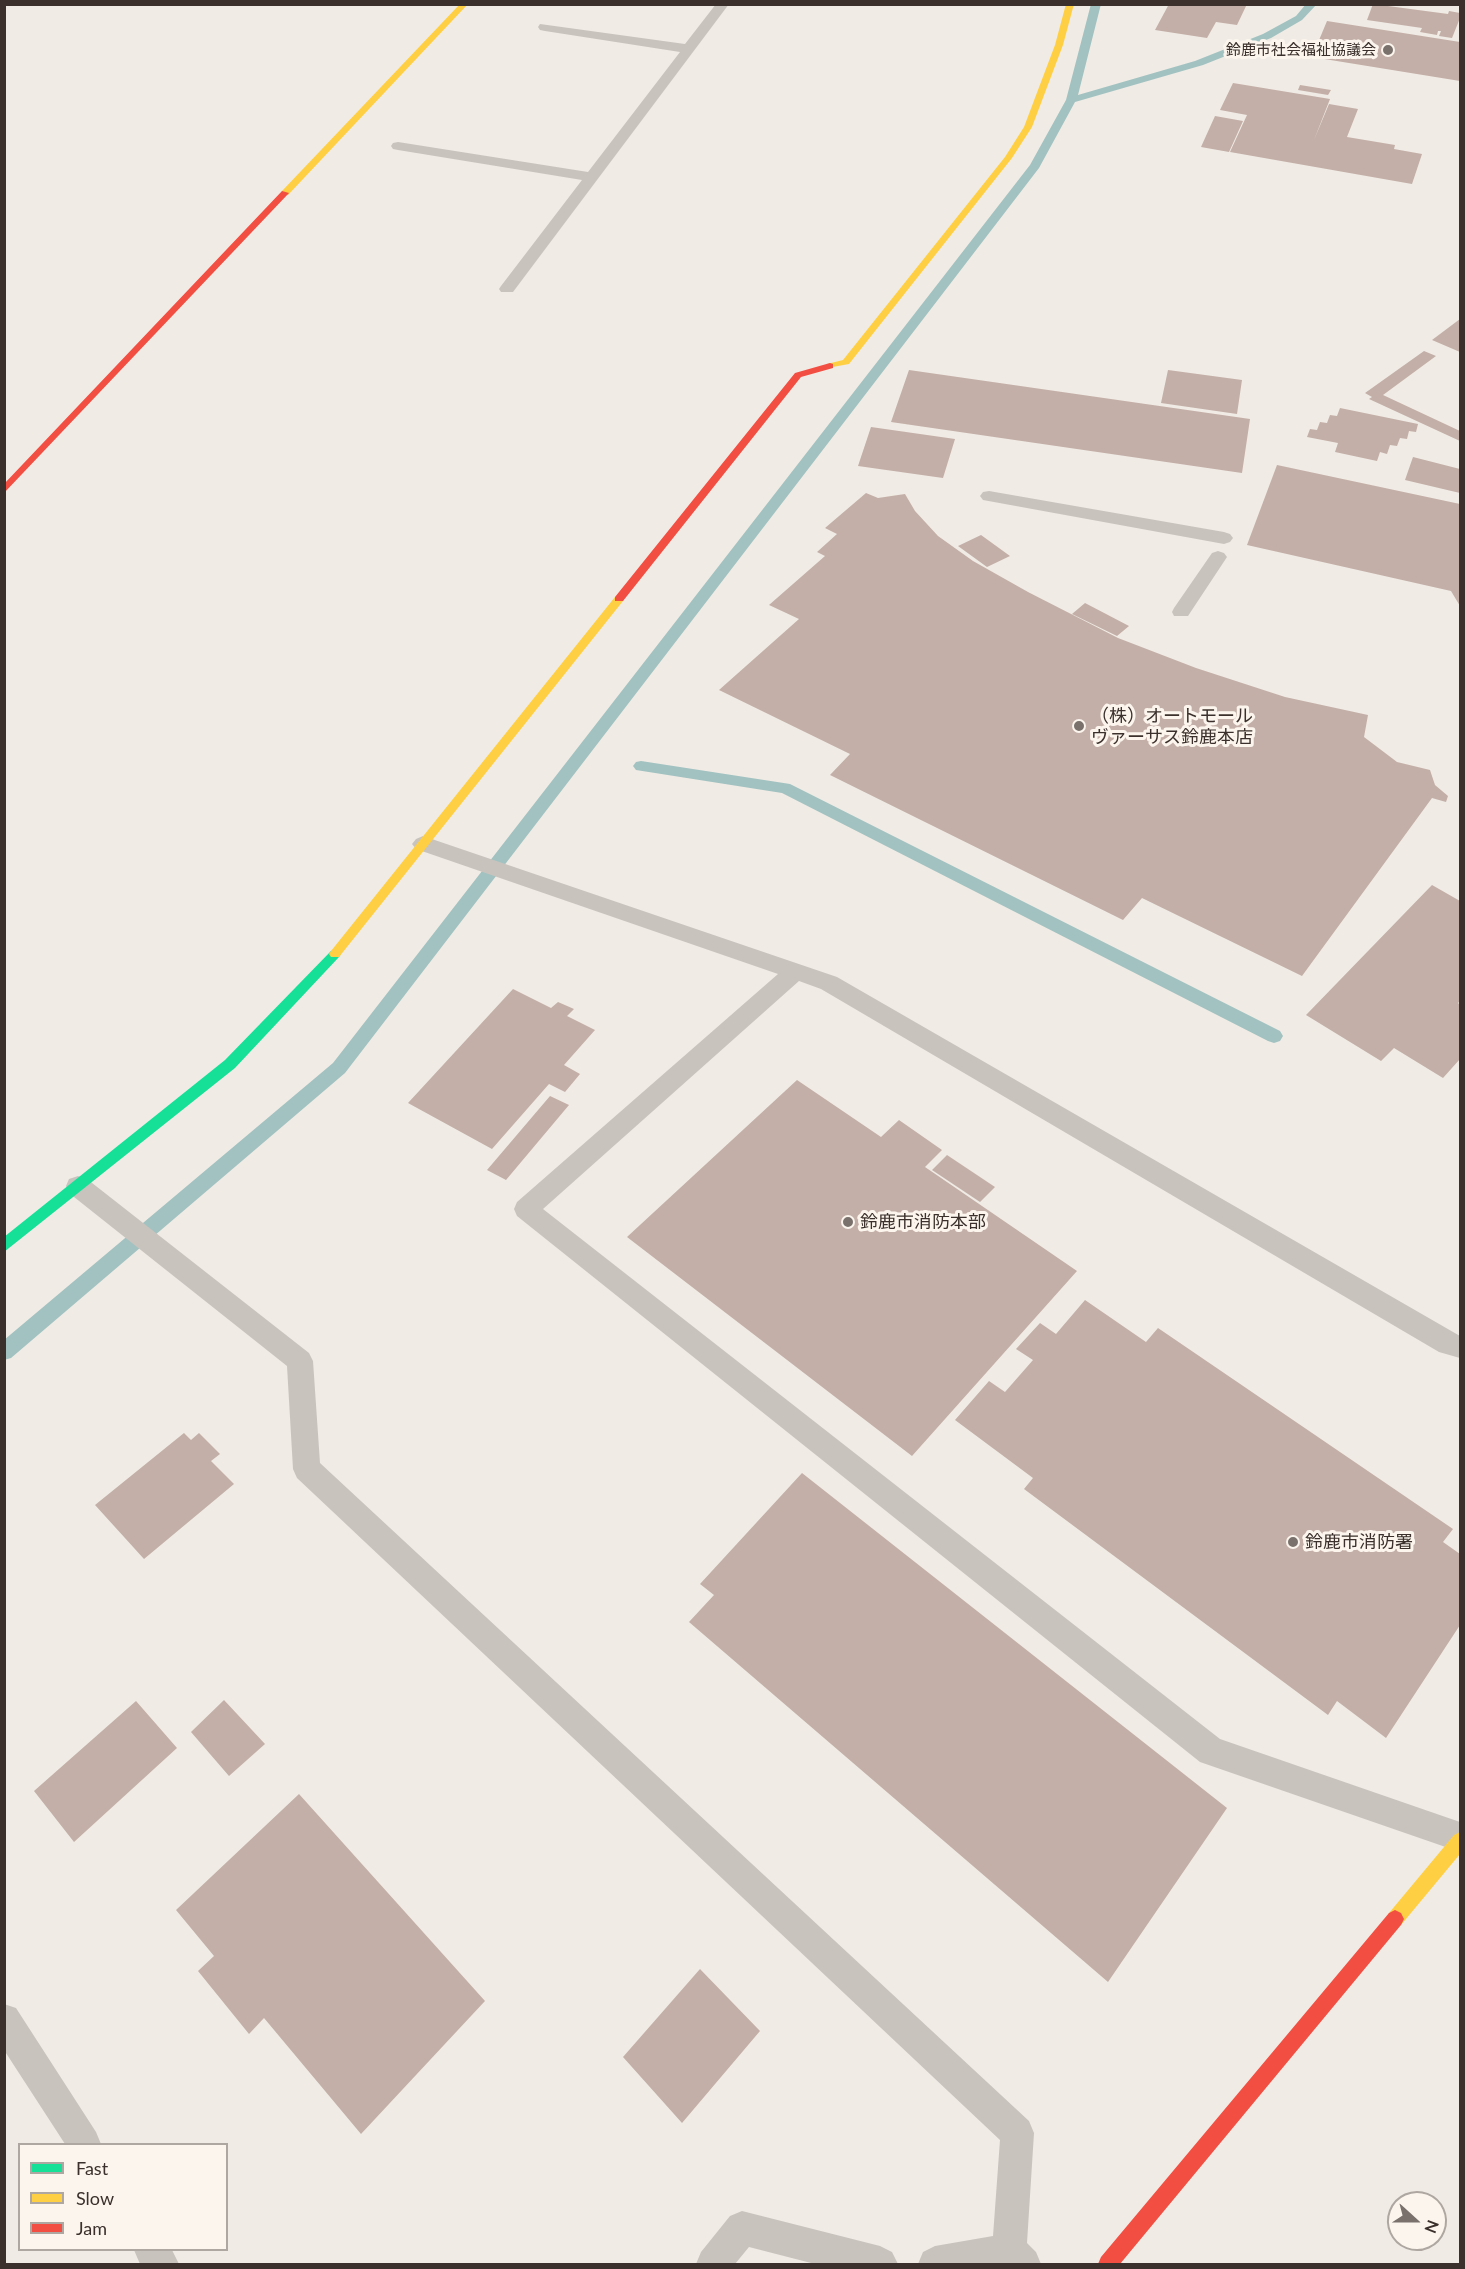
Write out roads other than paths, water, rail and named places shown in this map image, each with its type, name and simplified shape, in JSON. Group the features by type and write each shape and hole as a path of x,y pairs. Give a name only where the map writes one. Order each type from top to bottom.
{"street":[{"path":"4,490 465,4"},
{"path":"4,1246 230,1064 322,970 798,375 846,363 1008,158 1028,127 1038,105 1070,4"},
{"path":"1108,2265 1461,1839"}],"lane":[{"path":"507,289 723,4"},
{"path":"545,27 689,49"},
{"path":"398,146 592,177"},
{"path":"989,496 1224,538"},
{"path":"1181,612 1218,557"},
{"path":"423,844 830,983 1448,1344 1461,1347"},
{"path":"796,971 526,1209 1212,1751 1461,1839"},
{"path":"78,1186 300,1361 307,1469 1017,2133 1016,2258 935,2265"},
{"path":"4,2020 83,2143"},
{"path":"713,2265 742,2228 880,2265"},
{"path":"153,2251 161,2265"}],"waterway":[{"path":"1071,100 1096,4"},
{"path":"1071,100 1199,63 1267,36 1299,18 1312,4"},
{"path":"4,1352 339,1068 1035,166 1071,100"},
{"path":"641,766 785,788 1274,1036"}],"place":[{"name":"鈴鹿市社会福祉協議会","path":"1388,50"},
{"name":"（株）オートモール ヴァーサス鈴鹿本店","path":"1079,726"},
{"name":"鈴鹿市消防本部","path":"848,1222"},
{"name":"鈴鹿市消防署","path":"1293,1542"}]}
